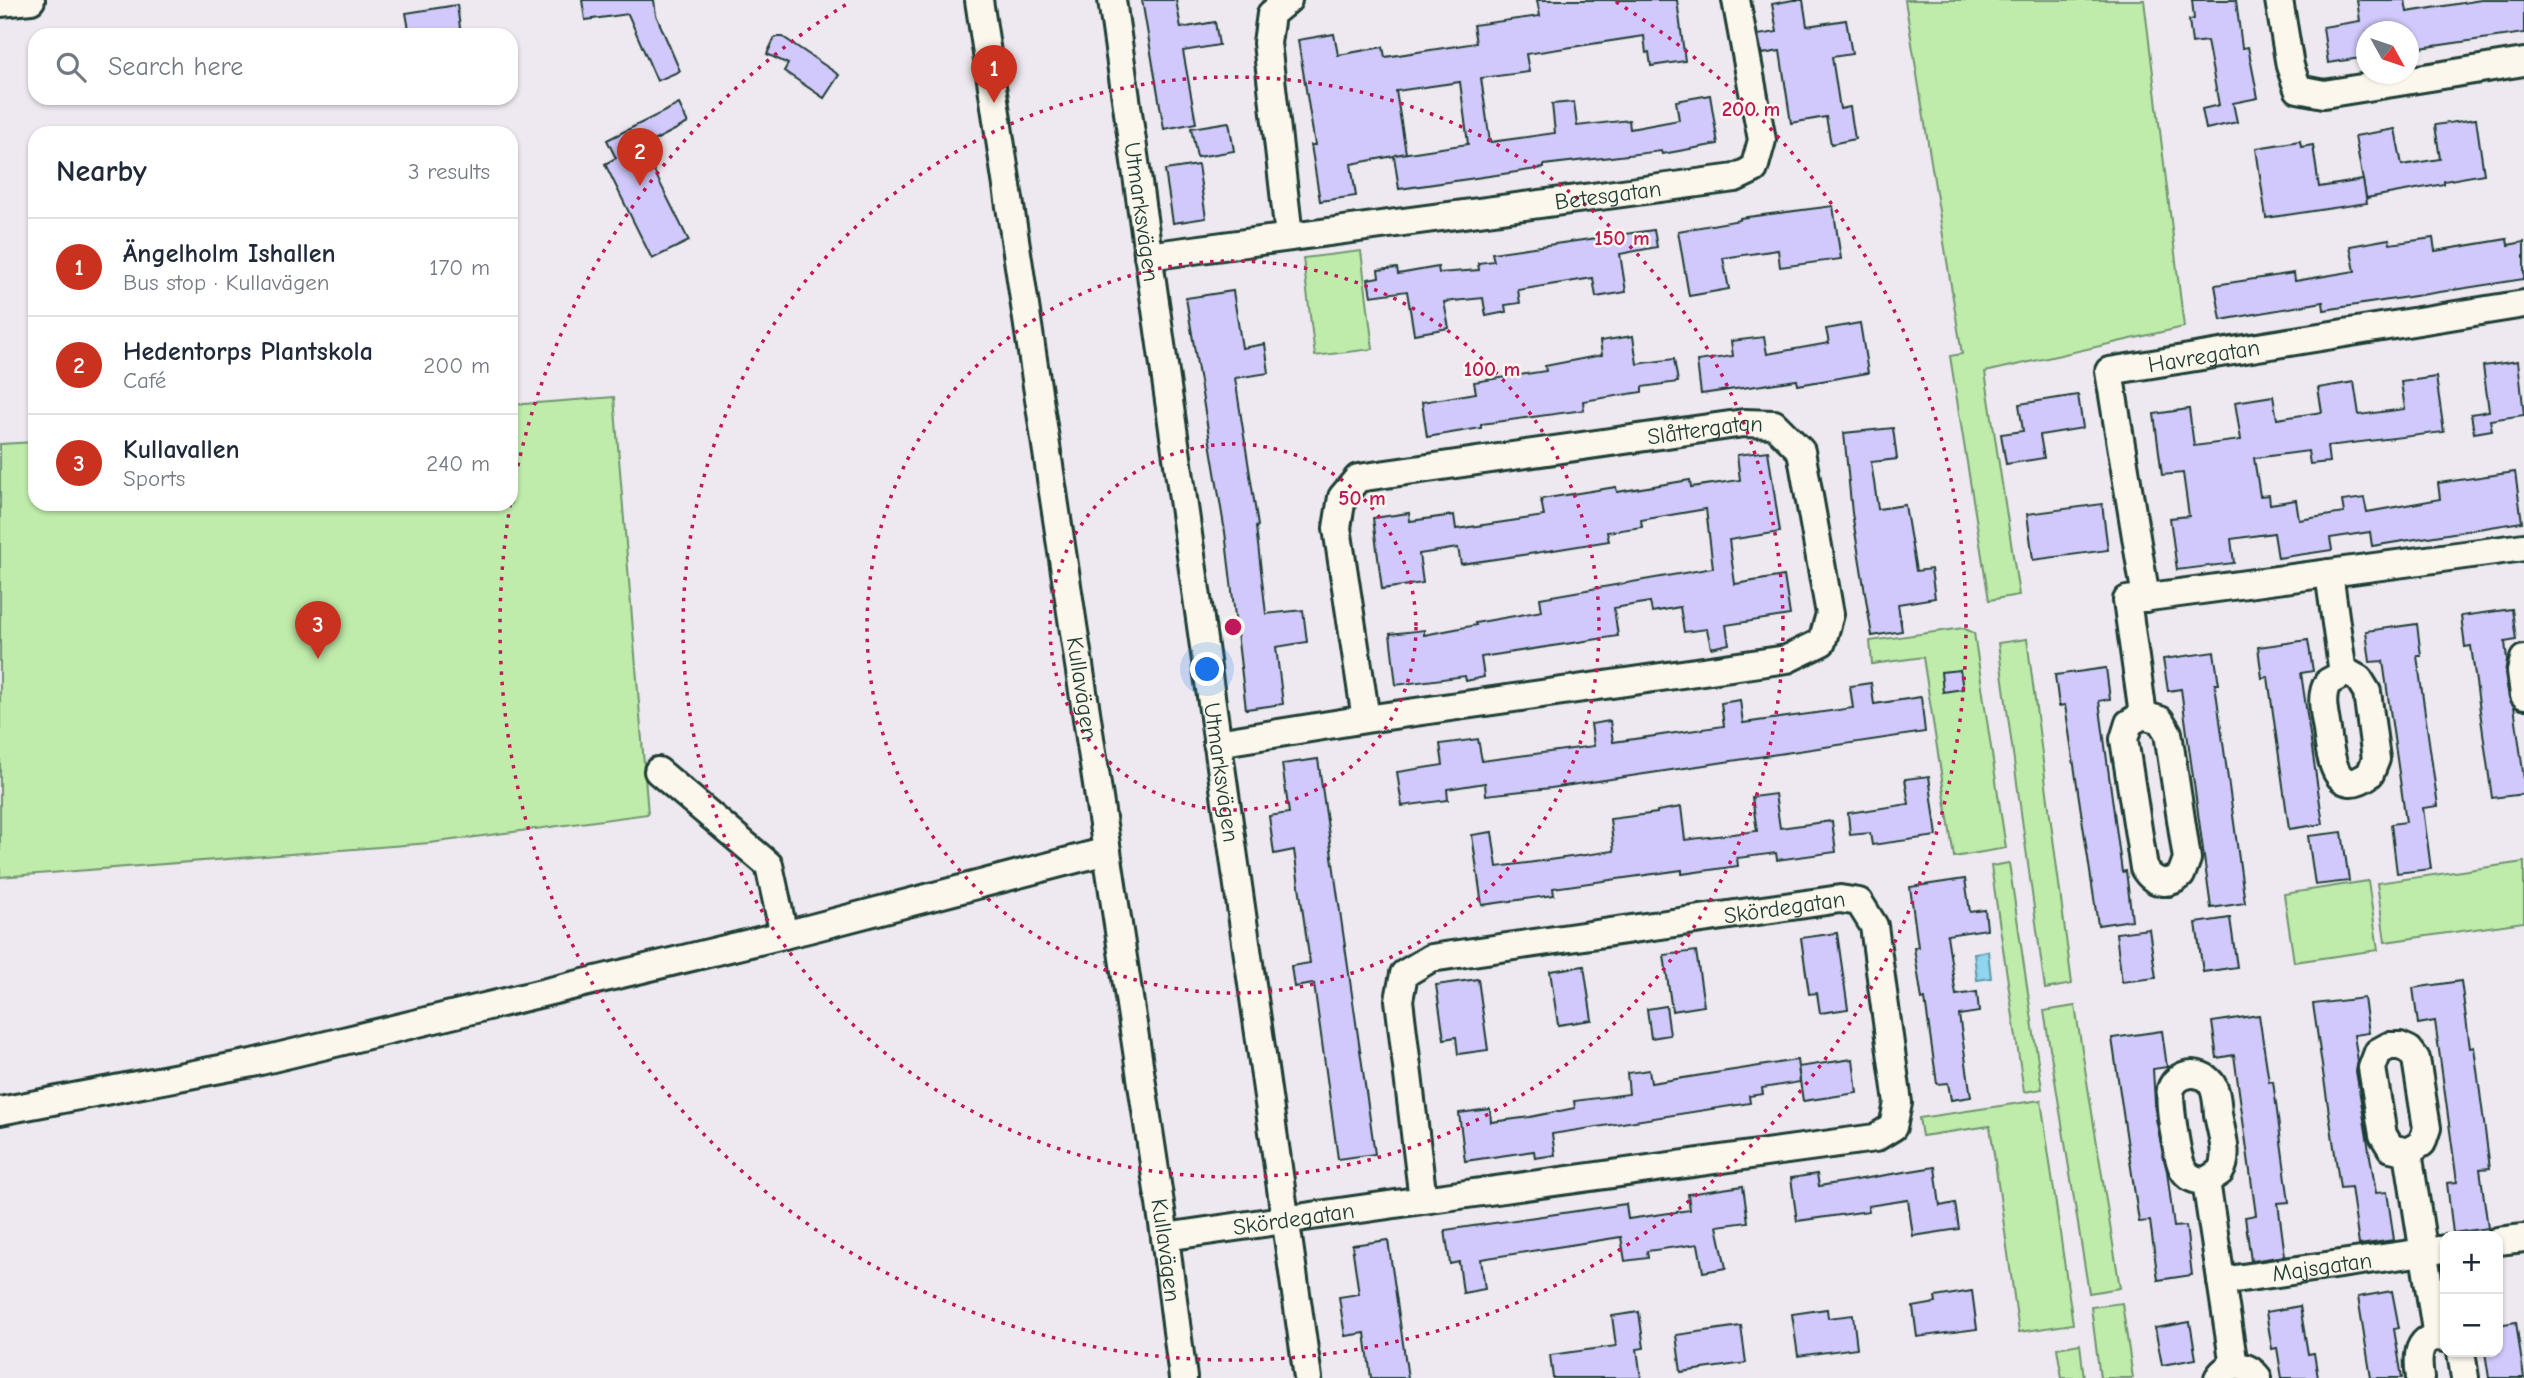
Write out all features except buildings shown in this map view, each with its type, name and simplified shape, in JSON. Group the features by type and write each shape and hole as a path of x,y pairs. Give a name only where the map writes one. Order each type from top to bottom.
{"street":[{"path":"0,3 30,0"},
{"name":"Kullavägen","path":"979,0 1165,1237 1183,1378"},
{"name":"Utmarksvägen","path":"1112,0 1308,1378"},
{"path":"1288,0 1270,14 1267,43 1289,236"},
{"name":"Betesgatan","path":"1148,256 1735,178 1754,169 1762,140 1736,0"},
{"path":"2279,0 2290,66 2298,89 2324,94 2524,62"},
{"name":"Havregatan","path":"2146,598 2109,371 2524,304"},
{"name":"Slåttergatan","path":"1217,743 1787,659 1822,642 1830,614 1801,451 1774,424 1744,423 1358,478 1342,497 1337,528 1366,719"},
{"path":"2143,715 2127,600 2524,547"},
{"path":"2329,573 2343,674"},
{"path":"2524,659 2521,671 2524,695"},
{"path":"2143,715 2160,720 2168,733 2187,859 2187,866 2181,875 2168,882 2154,880 2144,868 2124,739 2129,723 2143,715"},
{"path":"658,771 769,865 784,935"},
{"path":"0,1111 252,1063 784,935 1107,851"},
{"name":"Skördegatan","path":"1165,1237 1875,1138 1893,1127 1898,1103 1874,926 1859,902 1840,899 1431,958 1404,974 1399,1000 1423,1200"},
{"path":"2408,1152 2434,1251 2440,1325"},
{"path":"2206,1181 2221,1281 2226,1372 2247,1368 2258,1378"},
{"path":"2503,1240 2524,1238"},
{"name":"Majsgatan","path":"2221,1281 2434,1251"},
{"path":"2420,1378 2417,1361 2419,1350 2427,1341 2440,1337"},
{"path":"2462,1357 2465,1378"}],"green space":[{"path":"1905,0 2144,0 2184,327 1985,372 2019,595 1989,600 1950,356 1962,354"},
{"path":"1361,251 1373,349 1315,356 1303,258"},
{"path":"614,397 648,814 430,843 0,877 0,444 28,442 28,511 518,511 518,404"},
{"path":"1963,628 1974,633 2006,848 1954,857 1923,657 1872,664 1870,641"},
{"path":"2027,639 2072,984 2045,989 1998,643"},
{"path":"2524,862 2524,922 2385,942 2377,883"},
{"path":"2009,863 2042,1089 2024,1092 1991,866"},
{"path":"2368,881 2378,950 2294,962 2284,894"},
{"path":"2075,1006 2120,1288 2089,1293 2044,1011"},
{"path":"2041,1100 2073,1324 2019,1332 1990,1126 1922,1136 1919,1118"},
{"path":"2122,1303 2133,1378 2100,1378 2091,1307"},
{"path":"2080,1344 2084,1378 2062,1378 2057,1348"}],"water":[{"path":"1988,951 1991,978 1977,980 1974,953"}],"place":[{"name":"Ängelholm Ishallen","path":"994,103"},
{"name":"Hedentorps Plantskola","path":"640,186"},
{"name":"Kullavallen","path":"318,659"}]}
